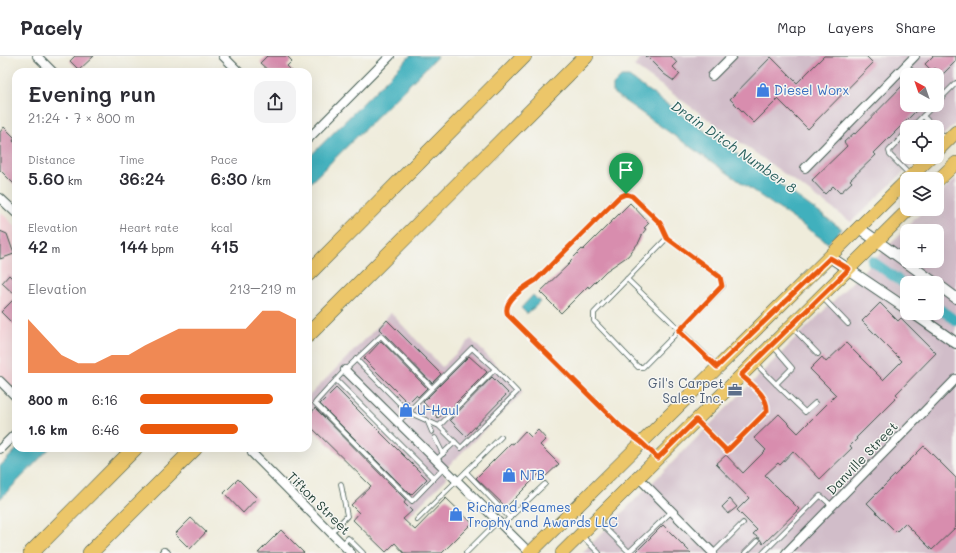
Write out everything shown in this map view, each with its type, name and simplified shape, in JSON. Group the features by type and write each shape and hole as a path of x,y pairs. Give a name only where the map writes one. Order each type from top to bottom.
{"highway":[{"path":"312,270 524,56"},
{"path":"312,331 586,56"},
{"path":"31,553 131,452"},
{"path":"90,553 191,452"}],"main road":[{"path":"944,144 952,136"},
{"path":"915,172 923,164"},
{"path":"944,175 956,164"},
{"path":"530,553 717,367 830,258 900,186"},
{"path":"562,553 902,216"}],"street":[{"path":"37,56 48,68"},
{"path":"223,56 236,68"},
{"path":"312,134 390,56"},
{"path":"712,76 732,56"},
{"path":"805,168 915,56"},
{"path":"0,198 12,209"},
{"path":"859,228 925,276"},
{"path":"830,258 849,269 900,304"},
{"path":"944,290 956,298"},
{"path":"923,320 956,343"},
{"path":"345,370 530,553"},
{"name":"Danville Street","path":"786,553 956,379"},
{"path":"0,381 12,393"},
{"path":"0,449 12,437"},
{"name":"Tifton Street","path":"252,453 351,553"},
{"path":"638,476 713,553"}],"lane":[{"path":"906,65 909,68"},
{"path":"944,94 956,83"},
{"path":"919,120 927,112"},
{"path":"923,116 927,120"},
{"path":"900,139 889,151 890,155 903,172"},
{"path":"658,458 641,442 622,428 600,407 508,315 506,308 507,304 524,286 536,280 622,195 626,194 632,196 660,223 667,238 720,277 722,281 722,286 647,365 643,367 638,367 594,321 593,318 594,313 667,238"},
{"path":"627,279 717,367"},
{"path":"821,296 848,324"},
{"path":"791,326 818,354"},
{"path":"432,388 381,336 345,370 315,403 412,501 444,468"},
{"path":"772,345 792,368 776,384"},
{"path":"356,359 408,412 439,426 461,448 517,392 472,348 432,388 408,412 398,422"},
{"path":"754,363 805,412 815,403"},
{"path":"439,426 495,369"},
{"path":"696,420 727,451 767,411 768,404 758,390 741,375"},
{"path":"336,380 434,478"},
{"path":"427,420 432,432"},
{"path":"417,520 501,437"},
{"path":"435,438 443,454"},
{"path":"436,460 455,442"},
{"path":"466,472 510,518"},
{"path":"331,533 347,516 341,484"},
{"path":"466,553 500,523 510,518 545,484"},
{"path":"763,553 820,496 832,506"},
{"path":"596,519 629,552 672,511"},
{"path":"713,553 743,523"},
{"path":"581,535 599,553"},
{"path":"342,544 348,538 363,553"},
{"path":"745,553 757,541"}],"shaded area":[{"path":"644,56 956,56 956,123 944,134 944,120 900,120 900,164 913,164 904,172 900,172 900,176 851,222 634,66"},
{"path":"956,178 956,553 582,553 900,234 900,268 944,268 944,224 910,224 918,216 944,216 944,190"},
{"path":"0,211 12,223 12,387 0,375"},
{"name":"U-Haul","path":"391,313 442,367 471,339 523,392 442,472 447,478 405,520 312,428 312,393"}],"water":[{"path":"410,56 438,56 312,181 312,154"},
{"path":"621,77 629,77 842,229 828,243 613,93 613,85"},
{"path":"533,295 540,302 527,314 521,308"},
{"path":"14,452 46,452 0,499 0,466"}],"building":[{"path":"75,56 94,56 81,68 77,68 70,61"},
{"path":"267,56 287,56 292,61 287,66 289,68 266,68 260,63"},
{"path":"646,56 671,56 677,63 673,67 680,74 674,81 664,74"},
{"path":"824,56 866,56 873,63 808,129 778,99 754,123 730,99 771,57 797,83"},
{"path":"933,56 956,56 956,61 944,73 944,68 929,68 925,64"},
{"path":"900,88 900,112 915,112 907,120 900,120 900,127 874,153 876,155 850,180 852,182 840,193 833,186 825,194 812,180 847,146 844,142 854,133 855,134"},
{"path":"4,127 12,135 12,182 0,170 0,132"},
{"path":"630,203 649,223 644,228 646,229 639,242 628,256 606,271 589,288 588,286 561,313 540,292"},
{"path":"0,231 7,234 12,248 12,255 0,259"},
{"path":"9,275 12,278 12,292 2,283"},
{"path":"12,301 12,323 1,312"},
{"path":"880,303 898,321 900,319 903,320 936,353 896,394 898,396 856,438 857,439 850,446 852,448 820,479 793,451 780,465 778,463 765,475 799,509 763,544 760,539 753,534 757,530 737,510 749,498 716,464 726,455 743,473 766,450 754,438 779,414 798,433 836,395 810,369 822,357 826,362 846,343 883,380 902,361 862,321"},
{"path":"387,320 441,374 432,383 379,329"},
{"path":"381,341 427,388 418,397 416,395 408,403 364,359"},
{"path":"469,356 487,372 445,414 444,413 438,418 423,402"},
{"path":"492,377 508,393 466,436 450,420"},
{"path":"336,388 427,479 411,495 320,404"},
{"path":"315,408 406,500 404,503 412,511 403,519 415,530 446,498 472,523 442,553 404,553 395,543 386,552 353,520 359,513 351,505 371,486 312,428 312,412"},
{"name":"NTB","path":"538,430 546,439 540,445 559,464 546,476 542,471 506,507 476,478 525,431 531,437"},
{"path":"924,446 956,478 956,527 932,550 905,523 896,532 867,503"},
{"path":"238,479 257,498 243,513 224,493"},
{"path":"730,499 737,507 728,514 722,507"},
{"path":"191,518 206,532 190,549 175,534"},
{"path":"663,525 691,553 635,553"},
{"path":"281,530 304,553 258,553"}],"waterway":[{"name":"Drain Ditch Number 8","path":"872,261 900,281"},
{"name":"Drain Ditch Number 8","path":"944,312 956,321"}],"place":[{"name":"Diesel Worx","path":"763,90"},
{"name":"Gil's Carpet Sales Inc.","path":"735,390"},
{"name":"U-Haul","path":"406,410"},
{"name":"NTB","path":"509,475"},
{"name":"Richard Reames Trophy and Awards LLC","path":"456,514"}],"route":[{"path":"626,194 632,196 660,223 667,238 720,277 722,286 679,331 717,367 830,258 849,269 741,375 758,390 768,404 767,411 727,451 696,420 658,458 641,442 622,428 506,312 507,304 524,286 536,280 619,197 626,194"}]}
